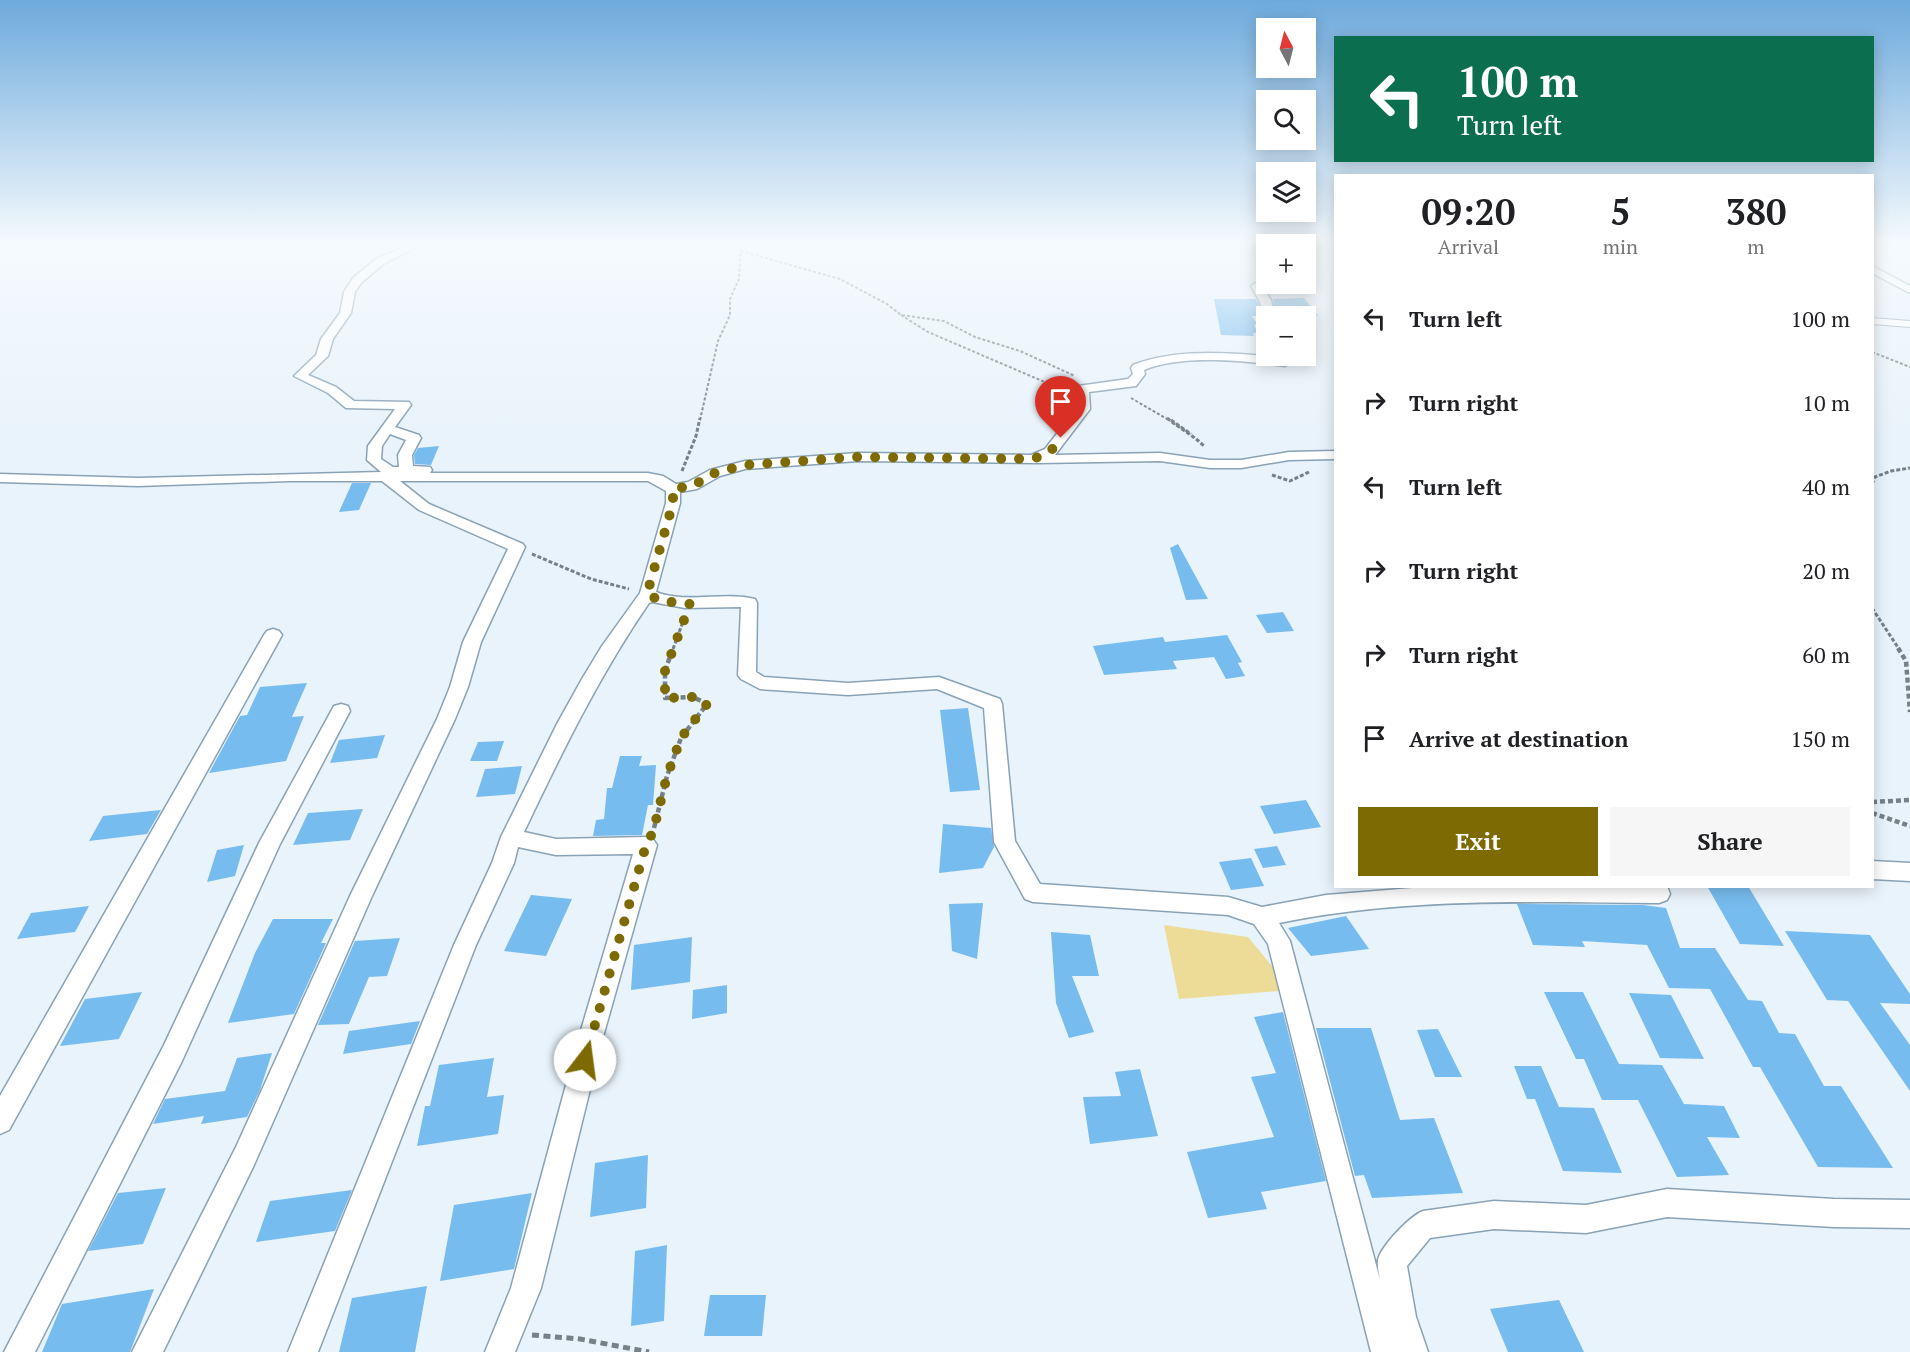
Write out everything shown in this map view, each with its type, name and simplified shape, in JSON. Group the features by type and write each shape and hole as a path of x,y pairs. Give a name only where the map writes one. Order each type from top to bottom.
{"street":[{"path":"346,308 345,315 332,328 322,356 300,376 332,390 351,405 404,405 375,446 374,460 390,472 409,470 465,472 486,477"},
{"path":"1874,321 1910,324"},
{"path":"1033,459 1050,452 1083,409 1082,389 1132,383 1139,374 1137,368 1144,363 1169,358 1256,359"},
{"path":"387,429 414,438 405,455 406,468 409,470"},
{"path":"0,478 138,482 384,476 648,477 658,479 673,489 692,486 715,473 745,465 858,457 1160,458 1210,464 1241,464 1289,456 1334,455"},
{"path":"1289,456 1334,467"},
{"path":"147,1352 245,1156 360,896 446,719 459,687 472,642 517,547 424,507 384,476"},
{"path":"303,1352 465,945 503,862 511,837 566,724 591,679 647,594 673,503 673,489"},
{"path":"647,594 661,601 690,604 733,600 749,603 747,675 760,683 848,689 939,683 993,704 1005,842 1033,893 1228,906 1262,917 1338,903 1486,892 1659,894 1657,888"},
{"path":"0,1121 273,635"},
{"path":"19,1352 173,1053 270,843 341,711"},
{"path":"504,1342 526,1288 591,1037 646,845 556,847 511,837"},
{"path":"1874,870 1910,872"},
{"path":"1262,917 1279,941 1382,1343 1389,1352"},
{"path":"1413,1352 1401,1317 1392,1262 1423,1225 1494,1215 1586,1219 1666,1203 1834,1213 1910,1214"}],"path":[{"path":"673,489 696,436 718,341 730,315 730,308"},
{"path":"892,308 928,333 1055,388 1069,393 1082,389"},
{"path":"901,315 944,321 975,337 1020,351 1070,374 1121,391 1176,421 1202,445 1209,447"},
{"path":"1874,353 1910,367"},
{"path":"1874,479 1891,471 1910,468"},
{"path":"1272,475 1290,481 1317,469"},
{"path":"517,547 591,579 647,594"},
{"path":"646,845 653,832 667,776 681,738 707,704 693,697 665,698 665,671 690,604"},
{"path":"1874,611 1906,661 1910,712"},
{"path":"1874,802 1910,800"},
{"path":"1874,814 1910,826"},
{"path":"504,1342 580,1339 649,1352"}],"shaded area":[{"path":"1164,925 1248,937 1292,990 1179,999"}],"building":[{"path":"1216,308 1256,308 1256,316 1252,316 1256,322 1254,336 1221,335"},
{"path":"439,446 431,465 415,464 414,455 418,448"},
{"path":"352,483 371,483 359,510 339,512"},
{"path":"1178,544 1208,599 1186,600 1170,548"},
{"path":"1283,612 1294,631 1267,633 1256,615"},
{"path":"1227,635 1242,662 1238,663 1245,676 1226,679 1214,657 1173,661 1177,669 1104,675 1093,646 1163,637 1165,642"},
{"path":"307,683 292,717 304,716 286,761 209,773 240,716 247,715 260,687"},
{"path":"968,708 980,790 950,792 940,710"},
{"path":"385,735 377,758 330,763 339,740"},
{"path":"504,741 497,761 470,761 478,742"},
{"path":"620,756 642,756 639,766 656,765 653,805 648,805 642,835 593,836 596,820 604,819 607,788 612,788"},
{"path":"522,766 515,794 476,797 485,769"},
{"path":"1306,800 1321,827 1274,834 1260,806"},
{"path":"363,809 350,840 293,845 308,813"},
{"path":"161,810 147,834 89,841 103,816"},
{"path":"943,824 991,828 994,847 983,868 939,873"},
{"path":"244,845 235,876 207,882 217,850"},
{"path":"1277,846 1286,865 1263,868 1254,849"},
{"path":"1251,858 1264,886 1231,890 1219,862"},
{"path":"1708,888 1749,888 1784,946 1740,944"},
{"path":"531,895 572,899 546,956 504,951"},
{"path":"983,903 977,959 952,951 949,904"},
{"path":"1517,904 1643,905 1666,908 1680,948 1715,948 1748,1000 1762,1001 1779,1033 1795,1034 1824,1086 1841,1086 1893,1168 1818,1167 1760,1067 1753,1067 1710,989 1669,988 1647,945 1582,941 1585,947 1533,945"},
{"path":"89,906 75,932 17,939 31,913"},
{"path":"1346,916 1369,949 1311,956 1288,928"},
{"path":"273,919 333,919 321,943 326,943 294,1014 228,1023 255,953"},
{"path":"1785,931 1870,935 1910,994 1910,1004 1880,1003 1910,1045 1910,1091 1848,1001 1827,1000"},
{"path":"1051,932 1090,935 1099,976 1072,976 1094,1032 1069,1038 1056,1003"},
{"path":"692,937 690,982 631,990 634,945"},
{"path":"400,938 387,976 369,977 349,1024 318,1025 355,941"},
{"path":"727,985 727,1013 692,1019 693,990"},
{"path":"142,992 119,1039 60,1046 85,999"},
{"path":"1544,992 1583,992 1619,1064 1662,1065 1684,1104 1724,1106 1740,1138 1707,1137 1729,1175 1677,1177 1638,1100 1602,1100 1584,1059 1576,1059"},
{"path":"1629,993 1671,995 1704,1059 1660,1058"},
{"path":"1283,1012 1326,1181 1261,1192 1267,1209 1208,1218 1187,1152 1274,1137 1251,1077 1276,1073 1254,1017"},
{"path":"420,1021 411,1044 343,1054 349,1031"},
{"path":"1316,1028 1371,1028 1400,1120 1434,1118 1463,1193 1372,1198 1364,1175 1355,1176"},
{"path":"1438,1029 1462,1077 1435,1077 1417,1030"},
{"path":"272,1053 260,1090 247,1117 201,1124 204,1116 153,1124 165,1099 225,1091 237,1058"},
{"path":"494,1058 487,1097 504,1095 498,1134 417,1146 425,1106 430,1106 439,1065"},
{"path":"1514,1066 1541,1066 1559,1107 1594,1108 1622,1173 1563,1171 1535,1099 1527,1099"},
{"path":"1140,1069 1158,1136 1090,1144 1083,1097 1121,1096 1115,1072"},
{"path":"648,1155 646,1208 590,1217 595,1163"},
{"path":"166,1188 143,1244 88,1251 118,1193"},
{"path":"352,1190 335,1231 256,1242 270,1201"},
{"path":"532,1193 514,1269 440,1281 454,1205"},
{"path":"667,1245 664,1321 631,1326 635,1251"},
{"path":"427,1286 415,1352 339,1352 352,1298"},
{"path":"154,1289 130,1352 42,1352 62,1304"},
{"path":"710,1295 766,1295 762,1336 704,1336"},
{"path":"1559,1300 1584,1352 1508,1352 1490,1309"}],"route":[{"path":"585,1060 646,845 653,832 667,776 681,738 707,704 693,697 665,698 665,671 690,604 661,601 647,594 673,503 673,489 692,486 715,473 745,465 858,457 923,460 1033,459 1050,452 1061,438"}]}
